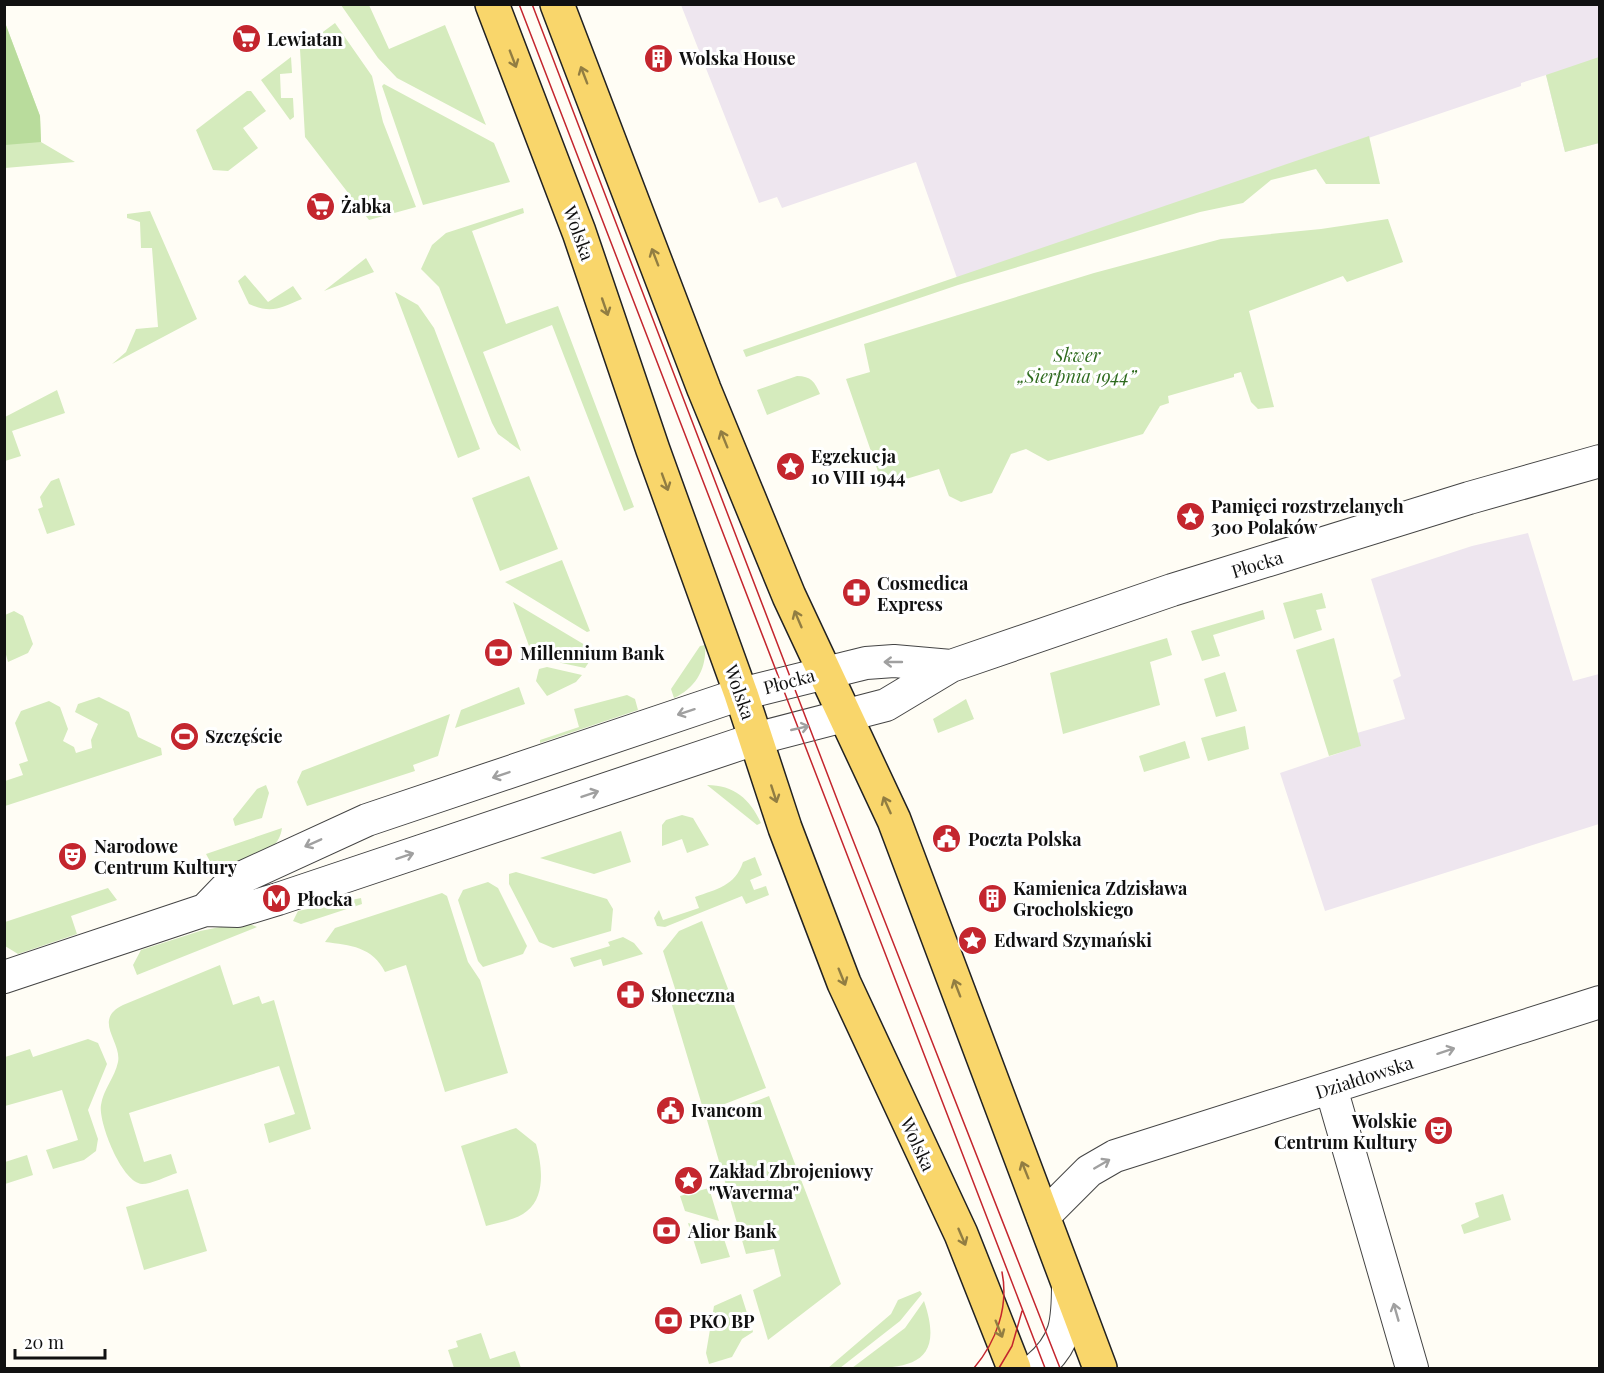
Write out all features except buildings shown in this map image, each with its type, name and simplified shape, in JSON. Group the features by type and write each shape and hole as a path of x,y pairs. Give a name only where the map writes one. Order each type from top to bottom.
{"main road":[{"name":"Wolska","path":"492,4 579,232 653,450 741,694 785,828 844,982 961,1234 1014,1368"},
{"path":"557,4 704,390 792,603 894,820 1100,1368"}],"street":[{"name":"Płocka","path":"4,977 205,910 238,911 249,908 755,739 896,701 951,666 1172,590 1599,461"},
{"name":"Płocka","path":"205,910 232,882 367,820 741,694 856,665 894,661 951,666"},
{"name":"Działdowska","path":"1043,1217 1089,1171 1115,1156 1599,1002"},
{"path":"1331,1088 1412,1368"},
{"path":"1037,1368 1053,1352 1068,1321 1068,1284"}],"shaded area":[{"path":"681,5 1599,5 1599,143 1565,152 1546,75 1521,83 1521,86 957,278 916,162 782,208 777,197 759,203"},
{"path":"1528,533 1573,681 1599,674 1599,824 1325,911 1280,773 1360,746 1357,733 1405,719 1393,680 1401,676 1371,579 1472,546"}],"green space":[{"path":"341,5 369,5 389,49 445,25 486,125 397,78 378,58"},
{"path":"4,20 40,116 41,142 75,162 5,168"},
{"path":"4,20 40,116 41,142 5,145"},
{"path":"335,23 372,76 383,122 416,207 369,220 305,137 300,49"},
{"path":"291,57 292,73 280,74 281,98 293,98 294,117 290,120 261,80"},
{"path":"1599,57 1599,143 1565,152 1546,75"},
{"path":"384,84 494,143 510,182 423,205 382,86"},
{"path":"247,91 251,91 266,111 243,128 258,148 228,171 213,170 196,130"},
{"path":"1369,136 1380,184 1326,184 1316,169 1271,180 1243,203 1200,212 958,285 746,357 743,350"},
{"path":"523,208 524,213 472,231 506,324 558,306 634,507 624,511 552,325 483,352 521,451 498,434 439,287 421,269 432,245 446,233"},
{"path":"150,211 197,319 112,364 126,352 136,329 158,327 152,248 141,248 140,222 127,218 127,214"},
{"name":"Skwer „Sierpnia 1944”","path":"1388,219 1403,262 1347,282 1343,276 1249,311 1274,407 1258,409 1251,402 1241,372 1234,374 1234,377 1168,396 1169,403 1160,406 1143,434 1048,461 1026,449 1011,454 992,493 961,502 949,496 939,469 883,486 846,379 870,372 864,344 1094,273 1221,239 1321,229"},
{"path":"366,258 374,272 324,291"},
{"path":"245,275 268,302 293,286 302,299 270,309 249,304 238,281"},
{"path":"395,292 418,305 434,328 480,449 458,458"},
{"path":"797,376 812,380 820,394 767,415 757,390"},
{"path":"57,390 65,413 12,431 21,456 5,461 5,417"},
{"path":"529,476 558,549 500,571 472,498"},
{"path":"59,478 75,525 47,534 38,509 43,507 40,497 51,481"},
{"path":"562,560 590,631 587,632 505,582"},
{"path":"1322,593 1326,608 1316,610 1322,630 1294,639 1283,603"},
{"path":"513,602 585,645 591,659 585,668 533,657"},
{"path":"1263,610 1265,619 1213,635 1220,656 1202,661 1191,631"},
{"path":"14,611 23,616 33,644 28,653 8,662 5,651 5,615"},
{"path":"1167,638 1172,655 1150,662 1160,705 1063,734 1050,673"},
{"path":"1334,638 1361,746 1329,756 1296,650"},
{"path":"705,645 702,669 694,683 674,698 671,689 700,646"},
{"path":"547,667 582,675 576,682 547,696 536,681 539,669"},
{"path":"1225,672 1237,711 1216,717 1204,679"},
{"path":"519,687 525,704 455,728 461,710"},
{"path":"627,695 635,699 638,710 540,743 540,740 579,727 574,709"},
{"path":"99,697 129,712 138,737 161,748 162,755 5,806 5,781 23,775 19,764 28,761 15,723 21,711 49,701 60,707 68,729 63,741 74,747 76,753 92,748 91,740 98,724 75,712 78,704"},
{"path":"966,699 974,719 938,733 933,719"},
{"path":"450,714 438,756 413,765 415,771 307,806 297,782 302,771"},
{"path":"1245,726 1249,749 1208,761 1201,738"},
{"path":"1185,741 1190,758 1144,772 1139,756"},
{"path":"266,785 269,793 262,818 235,826 233,819 257,789"},
{"path":"707,785 725,788 740,795 752,807 761,823 757,825"},
{"path":"682,815 693,818 709,845 687,853 682,839 662,846 662,825 666,820"},
{"path":"282,828 275,844 261,856 226,872 212,865 206,854"},
{"path":"621,831 631,862 594,874 540,858"},
{"path":"755,857 762,875 750,880 754,890 766,886 769,895 746,904 742,896 665,927 657,926 654,918 659,910 663,920 699,908 695,897 730,882 740,870 743,862"},
{"path":"516,872 607,899 613,909 611,931 553,948 539,942 509,884 509,874"},
{"path":"488,882 498,888 527,946 523,954 483,967 478,961 458,900 463,890"},
{"path":"108,888 117,900 71,916 77,934 18,954 5,946 5,922"},
{"path":"442,893 447,896 468,962 480,980 508,1073 445,1092 406,965 385,972 374,957 367,952 352,946 325,942 335,928"},
{"path":"361,898 362,904 301,924 293,921 298,911"},
{"path":"702,921 766,1088 704,1112 671,1002 678,998 663,951 679,931"},
{"path":"245,922 257,927 137,975 133,965 141,950 200,931"},
{"path":"623,937 634,943 643,954 603,966 601,959 574,967 570,958 610,946 608,942"},
{"path":"220,965 233,1005 259,996 262,1004 274,1000 311,1129 269,1143 264,1124 295,1114 279,1066 129,1113 144,1162 171,1154 177,1173 146,1184 134,1181 119,1163 113,1151 101,1113 102,1099 118,1062 118,1054 110,1032 110,1017 123,1005"},
{"path":"88,1039 98,1043 107,1064 88,1110 98,1139 96,1151 84,1160 53,1169 46,1150 78,1140 62,1090 5,1106 5,1057 30,1049 33,1057"},
{"path":"769,1096 841,1284 768,1340 753,1290 781,1276 774,1249 746,1254 707,1120"},
{"path":"516,1128 536,1144 541,1170 540,1189 533,1205 523,1214 486,1226 461,1146"},
{"path":"27,1155 33,1175 5,1184 5,1162"},
{"path":"709,1188 719,1221 685,1211 680,1196"},
{"path":"188,1189 207,1251 144,1270 126,1207"},
{"path":"1503,1194 1511,1220 1464,1234 1461,1225 1479,1217 1475,1203"},
{"path":"688,1223 722,1233 730,1257 701,1264"},
{"path":"920,1291 922,1294 900,1321 840,1368 828,1368 891,1314 898,1300"},
{"path":"741,1294 753,1332 742,1339 732,1357 709,1364 706,1353 714,1306"},
{"path":"924,1301 930,1323 930,1340 925,1352 916,1360 904,1365 852,1368 905,1328"},
{"path":"481,1333 490,1359 515,1351 521,1368 454,1368 448,1350 458,1347 456,1341"}],"tram line":[{"path":"519,4 1045,1368"},
{"path":"532,4 840,807 1060,1368"},
{"path":"974,1368 989,1347 999,1323 1004,1298 1002,1272"},
{"path":"999,1368 1012,1346 1022,1311"}],"place":[{"name":"Lewiatan","path":"246,39"},
{"name":"Wolska House","path":"658,58"},
{"name":"Żabka","path":"320,206"},
{"name":"Egzekucja 10 VIII 1944","path":"790,466"},
{"name":"Pamięci rozstrzelanych 300 Polaków","path":"1190,516"},
{"name":"Cosmedica Express","path":"856,593"},
{"name":"Millennium Bank","path":"499,653"},
{"name":"Szczęście","path":"184,736"},
{"name":"Poczta Polska","path":"947,839"},
{"name":"Narodowe Centrum Kultury","path":"73,856"},
{"name":"Kamienica Zdzisława Grocholskiego","path":"992,898"},
{"name":"Płocka","path":"276,899"},
{"name":"Edward Szymański","path":"973,940"},
{"name":"Słoneczna","path":"630,995"},
{"name":"Ivancom","path":"670,1110"},
{"name":"Wolskie Centrum Kultury","path":"1438,1131"},
{"name":"Zakład Zbrojeniowy \"Waverma\"","path":"688,1181"},
{"name":"Alior Bank","path":"667,1231"},
{"name":"PKO BP","path":"668,1321"}]}
